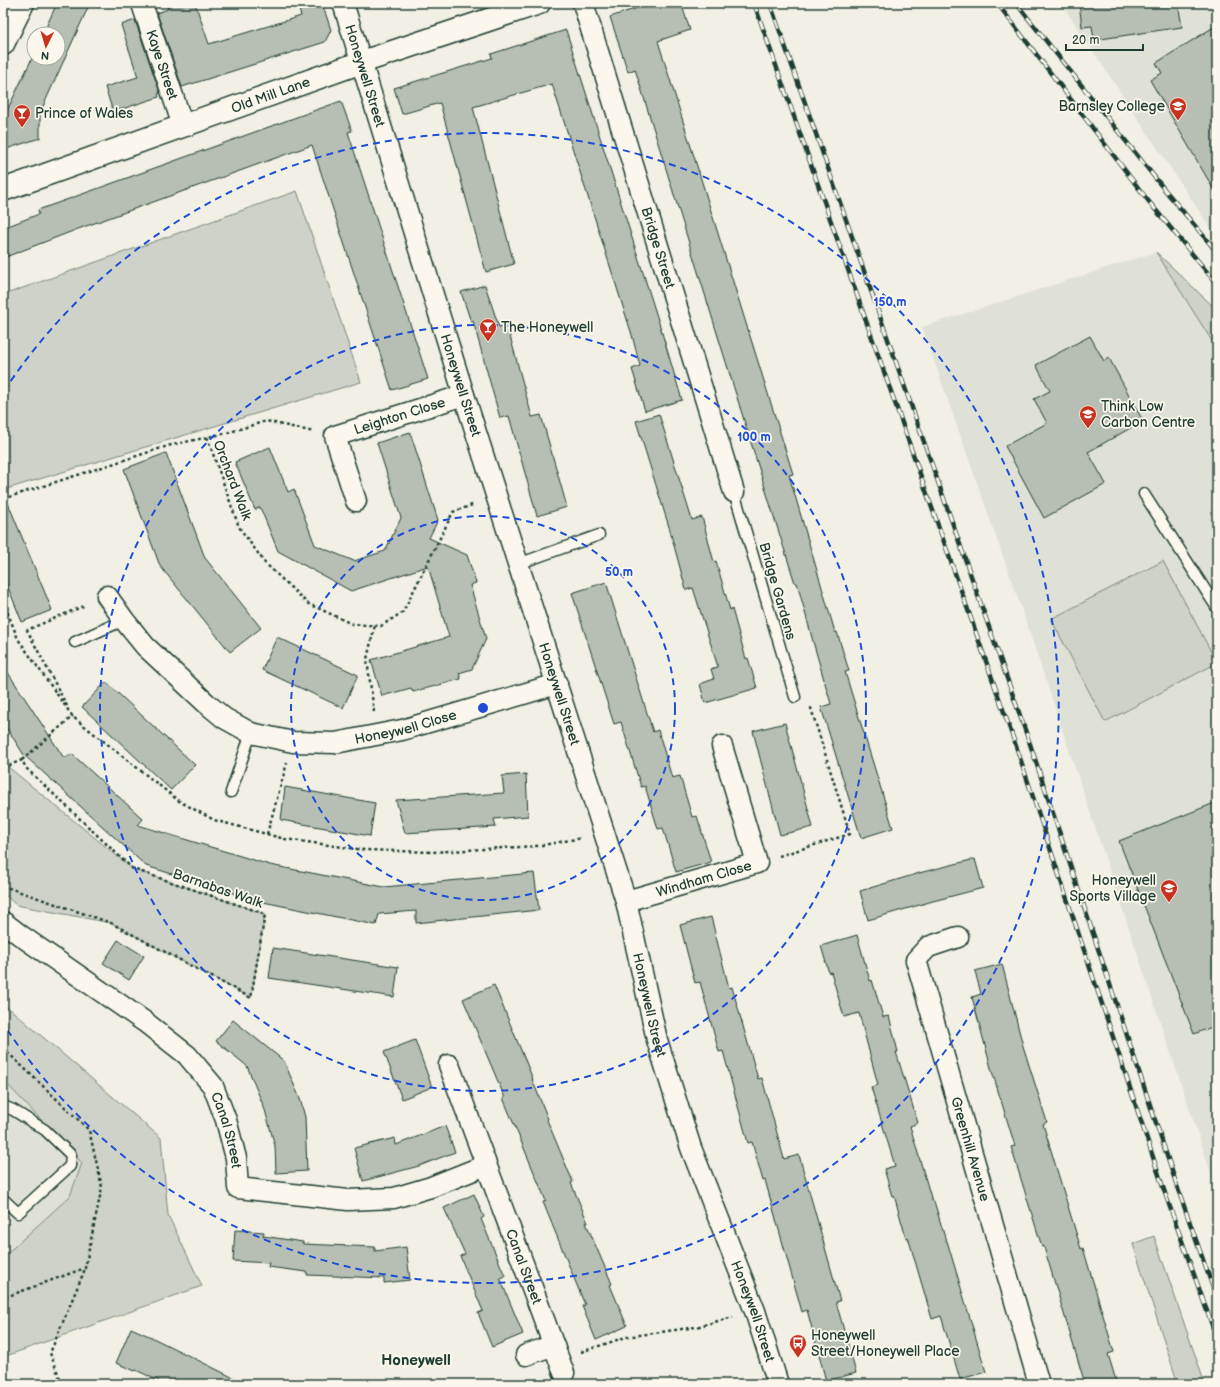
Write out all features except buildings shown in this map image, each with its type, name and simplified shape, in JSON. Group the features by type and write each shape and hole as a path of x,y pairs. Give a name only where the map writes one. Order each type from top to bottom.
{"main road":[{"path":"4,37 23,3"},
{"name":"Old Mill Lane","path":"3,190 362,62 538,3"}],"street":[{"name":"Honeywell Street","path":"343,3 496,497 626,901 657,1040 691,1148 755,1312 778,1384"},
{"name":"Bridge Street","path":"583,3 734,492"},
{"name":"Kaye Street","path":"142,4 183,126"},
{"name":"Leighton Close","path":"356,501 335,436 464,395"},
{"name":"Honeywell Close","path":"107,596 145,646 224,718 251,733 293,742 335,743 402,730 557,684"},
{"name":"Windham Close","path":"626,901 757,862 722,746"},
{"name":"Canal Street","path":"3,922 20,936 145,1022 187,1056 213,1086 226,1120 236,1158 238,1188 348,1200 394,1198 430,1187 486,1165"},
{"name":"Greenhill Avenue","path":"958,938 928,947 916,960 1039,1384"},
{"name":"Canal Street","path":"449,1066 559,1359"},
{"path":"526,1355 559,1359"}],"lane":[{"name":"Bridge Gardens","path":"734,492 795,697"},
{"path":"1144,494 1217,608"},
{"path":"518,564 599,535"},
{"path":"75,642 124,620"},
{"path":"231,792 251,733"},
{"path":"3,1106 13,1110 45,1130 71,1155 70,1166 18,1213 3,1199"}],"path":[{"name":"Leighton Close","path":"207,437 227,433 266,421 335,436"},
{"name":"Orchard Walk","path":"3,499 171,445 207,437 239,526 265,563 307,603 352,624 381,626 403,612 453,512 496,497"},
{"path":"375,625 367,659 377,735"},
{"path":"757,862 850,834 807,694 795,697"},
{"path":"3,768 22,760 73,717"},
{"path":"267,834 293,742"},
{"name":"Barnabas Walk","path":"3,886 111,923 251,998 265,914 133,869 26,768 22,760"},
{"path":"537,846 605,833"},
{"path":"62,1384 50,1353 85,1268"},
{"path":"559,1359 626,1337 696,1327 755,1312"}],"shaded area":[{"name":"Barnsley College","path":"1061,3 1217,3 1217,238"},
{"path":"297,191 361,382 3,490 3,295"},
{"path":"1156,252 1217,349 1217,1191 1024,616 922,327"},
{"path":"1156,252 1217,310 1217,349"},
{"path":"1163,561 1217,663 1105,722 1051,619"},
{"path":"7,766 133,869 265,914 251,998 111,923 16,905 3,893 3,768"},
{"path":"3,1003 161,1138 168,1215 202,1286 3,1357 3,1257 70,1196 82,1163 3,1080"},
{"path":"3,1080 82,1163 70,1195 3,1257"},
{"path":"1154,1236 1205,1384 1178,1384 1133,1244"}],"railway":[{"path":"754,3 1017,749 1166,1196 1217,1339"},
{"path":"770,3 1030,744 1179,1192 1217,1299"},
{"path":"997,3 1150,203 1217,284"},
{"path":"1016,3 1164,189 1217,252"}],"place":[{"name":"Barnsley College","path":"1178,121"},
{"name":"Prince of Wales","path":"22,128"},
{"name":"The Honeywell","path":"488,342"},
{"name":"Think Low Carbon Centre","path":"1088,429"},
{"name":"Honeywell Sports Village","path":"1169,903"},
{"name":"Honeywell Street/Honeywell Place","path":"798,1358"}],"district":[{"name":"Honeywell","path":"416,1360"}]}
